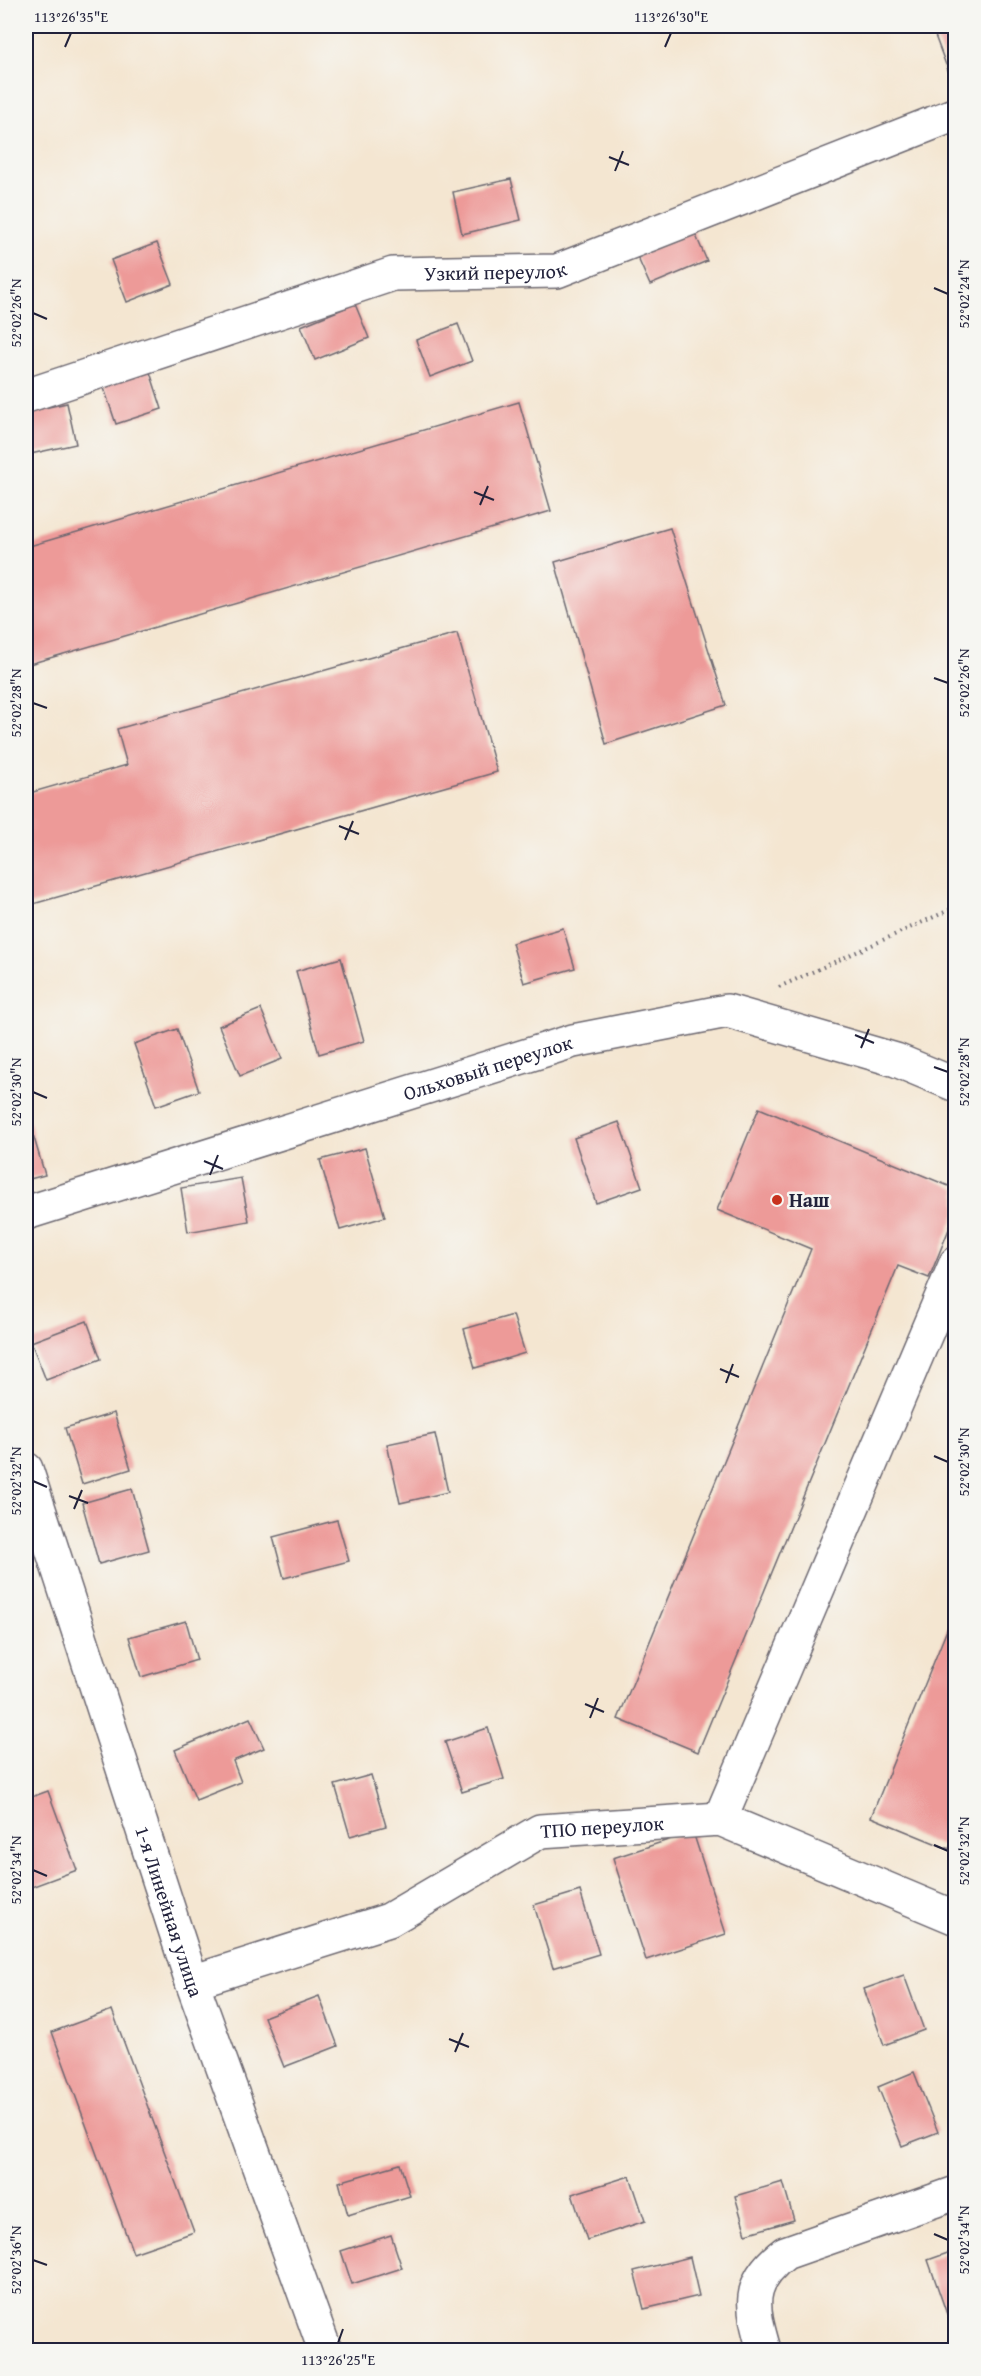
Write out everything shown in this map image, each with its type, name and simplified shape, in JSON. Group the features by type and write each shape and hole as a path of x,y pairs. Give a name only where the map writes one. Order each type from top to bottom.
{"street":[{"name":"Узкий переулок","path":"26,396 393,274 556,271 956,114"},
{"name":"Ольховый переулок","path":"26,1213 573,1041 727,1011 896,1060 956,1085"},
{"path":"720,1820 956,1263"},
{"name":"1-я Линейная улица","path":"26,1469 192,1982 325,2350"},
{"name":"ТПО переулок","path":"192,1982 389,1920 540,1831 720,1820 956,1918"},
{"path":"764,2350 754,2317 753,2296 759,2280 771,2263 784,2253 956,2193"}],"path":[{"path":"727,1011 956,907"}],"building":[{"path":"956,26 955,89 934,33"},
{"path":"511,179 521,220 462,234 453,192"},
{"path":"694,231 707,261 650,285 637,256"},
{"path":"157,243 173,284 127,302 111,260"},
{"path":"355,304 369,338 315,360 301,326"},
{"path":"458,324 472,361 430,377 416,340"},
{"path":"149,369 162,409 116,424 103,385"},
{"path":"519,402 551,511 26,665 26,547"},
{"path":"67,403 76,444 26,455 26,412"},
{"path":"670,528 726,705 606,744 555,562"},
{"path":"457,633 497,772 26,906 26,794 127,765 117,729"},
{"path":"563,928 575,968 524,983 512,943"},
{"path":"341,958 364,1041 319,1054 296,971"},
{"path":"261,1009 282,1059 240,1076 219,1026"},
{"path":"177,1029 199,1091 156,1106 134,1044"},
{"path":"759,1108 956,1189 956,1212 929,1278 898,1266 698,1752 618,1719 811,1249 717,1210"},
{"path":"29,1121 45,1175 26,1180 26,1122"},
{"path":"619,1122 642,1187 596,1203 574,1138"},
{"path":"365,1148 385,1217 340,1230 320,1160"},
{"path":"241,1178 249,1221 188,1232 181,1188"},
{"path":"513,1315 525,1353 475,1368 464,1329"},
{"path":"87,1321 101,1359 46,1380 31,1342"},
{"path":"114,1413 131,1469 82,1484 65,1428"},
{"path":"435,1434 448,1492 400,1503 387,1444"},
{"path":"132,1489 149,1550 99,1564 82,1503"},
{"path":"337,1520 349,1561 284,1578 273,1537"},
{"path":"955,1610 956,1832 949,1849 871,1817"},
{"path":"186,1621 197,1660 141,1677 129,1637"},
{"path":"250,1718 264,1748 233,1761 241,1782 196,1800 175,1750"},
{"path":"488,1728 504,1779 462,1792 445,1742"},
{"path":"371,1775 386,1826 350,1836 335,1785"},
{"path":"48,1791 77,1870 26,1889 26,1799"},
{"path":"693,1832 726,1934 646,1960 613,1858"},
{"path":"580,1891 599,1954 553,1968 534,1905"},
{"path":"904,1975 924,2030 884,2045 864,1989"},
{"path":"319,1996 338,2046 284,2067 264,2017"},
{"path":"112,2010 194,2232 133,2253 52,2032"},
{"path":"914,2072 938,2132 902,2146 878,2087"},
{"path":"400,2164 410,2196 348,2215 339,2182"},
{"path":"630,2176 645,2221 587,2240 572,2194"},
{"path":"783,2182 794,2220 746,2234 735,2196"},
{"path":"391,2235 402,2268 352,2284 341,2251"},
{"path":"956,2250 956,2337 955,2337 928,2260"},
{"path":"690,2257 699,2296 644,2309 634,2271"}],"place":[{"name":"Наш","path":"777,1200"}]}
